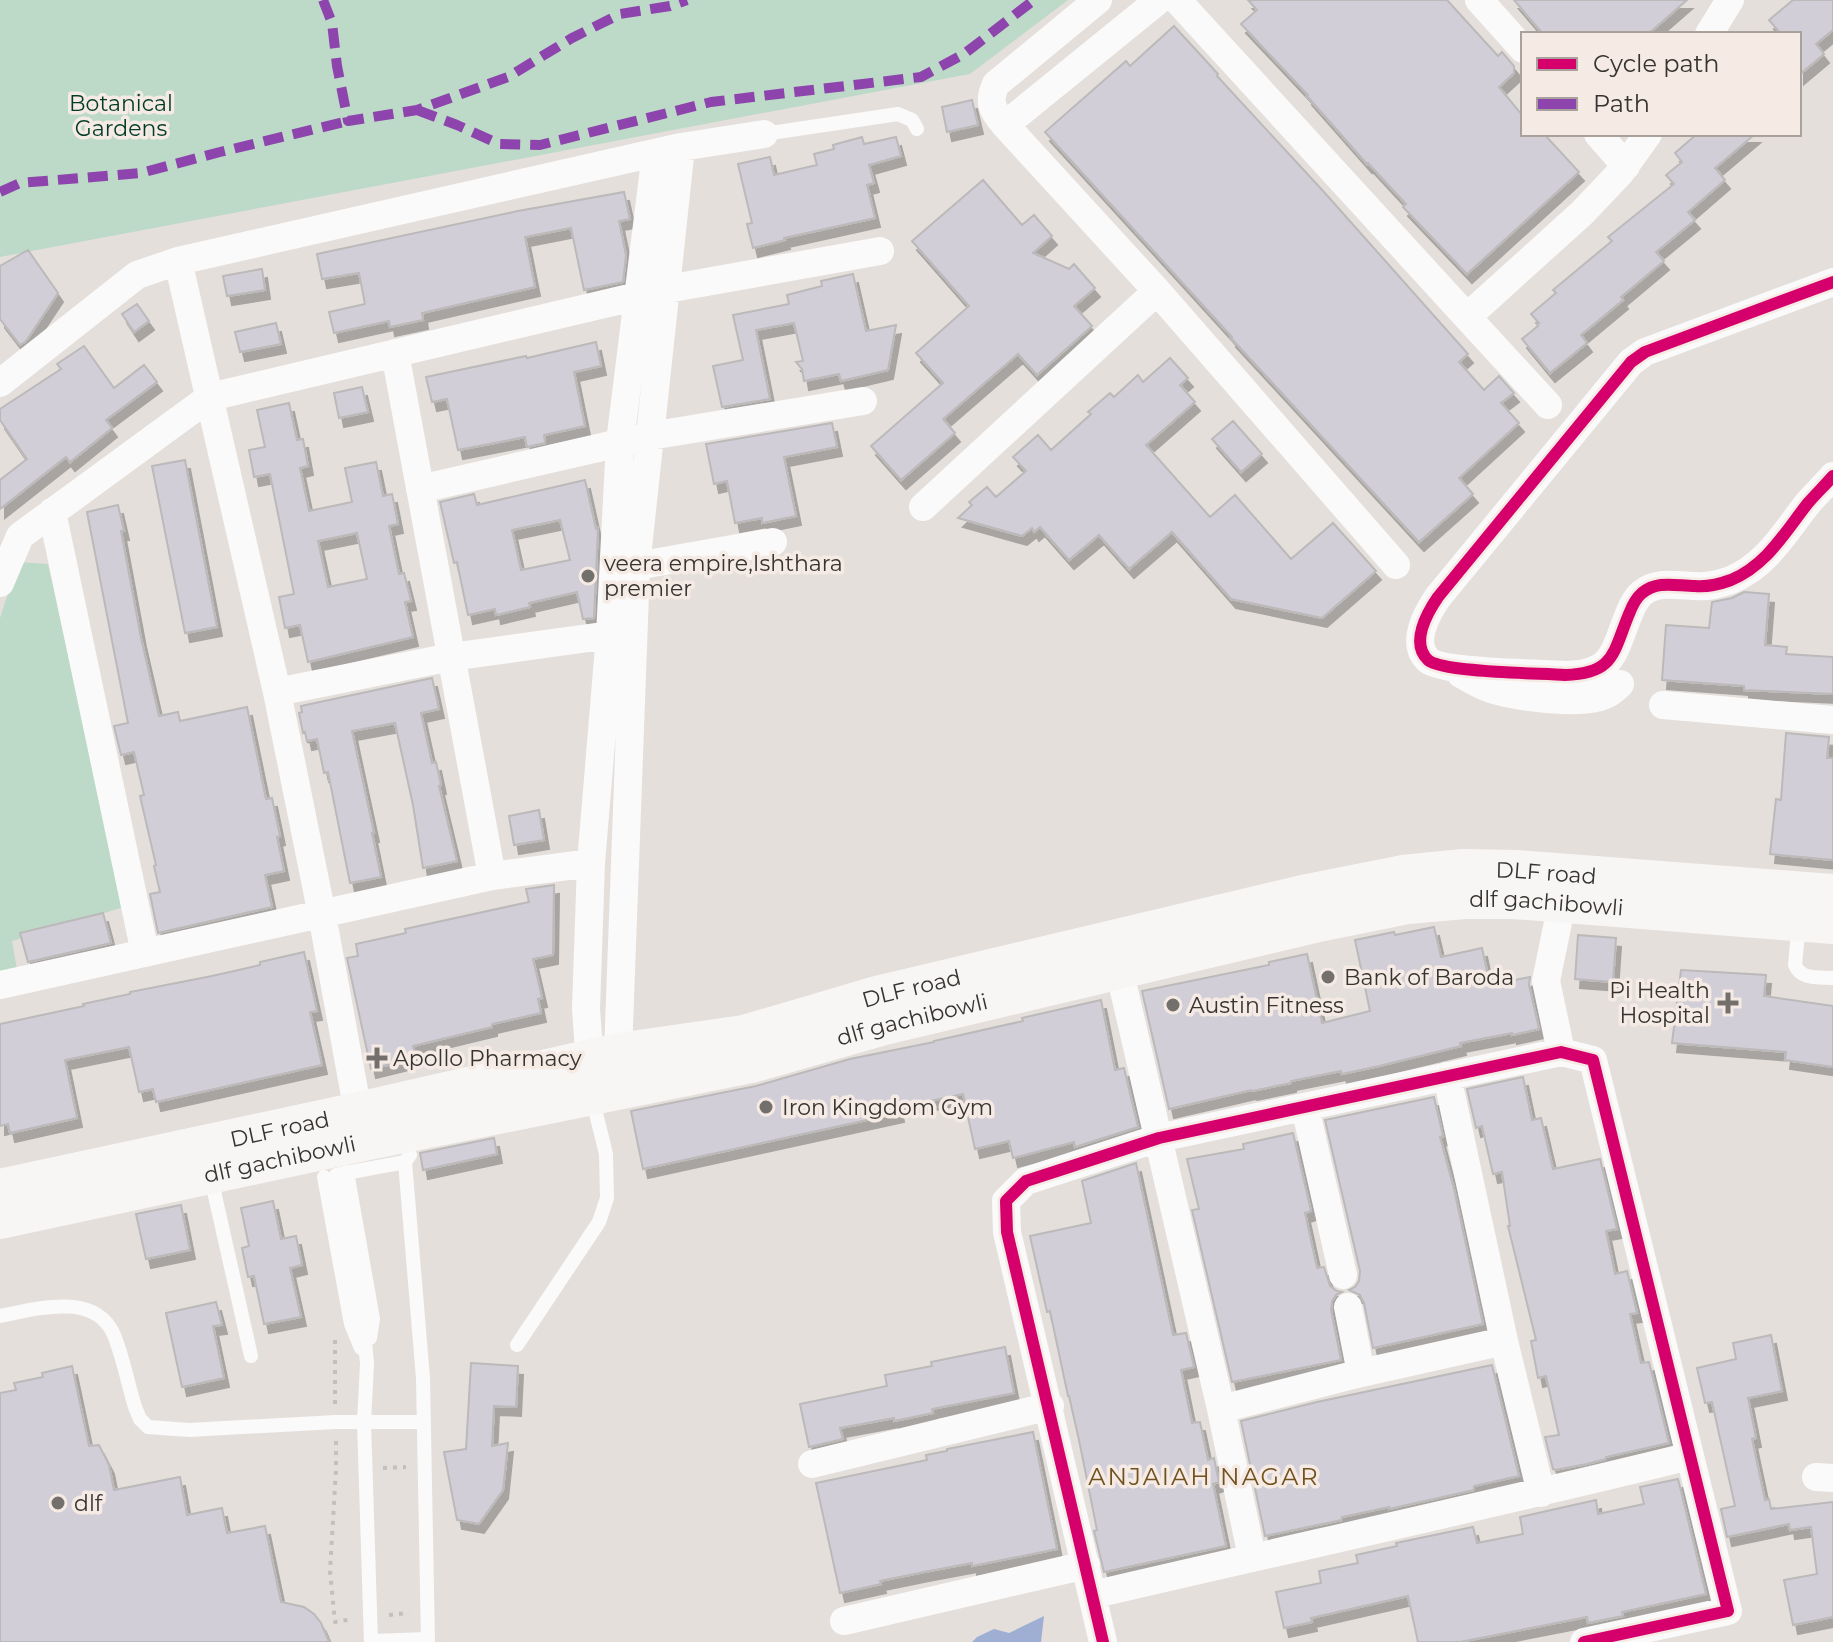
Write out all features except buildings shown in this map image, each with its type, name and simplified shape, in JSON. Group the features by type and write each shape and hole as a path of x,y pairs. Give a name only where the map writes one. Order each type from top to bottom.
{"main road":[{"name":"DLF road","path":"0,1189 358,1112 605,1075 877,996 1307,894 1403,875 1463,869 1516,870 1833,894"},
{"name":"dlf gachibowli","path":"0,1219 210,1173 327,1170 429,1128 605,1075 751,1063 884,1025 1314,923 1408,904 1514,899 1816,922"}],"street":[{"path":"1098,0 996,84 991,94 993,110 1157,291 1396,565"},
{"path":"1005,125 1159,0"},
{"path":"1177,0 1548,405"},
{"path":"1479,0 1521,47"},
{"path":"1710,32 1730,0"},
{"path":"0,383 137,275 178,261 668,150 764,134"},
{"path":"1600,136 1626,166"},
{"path":"1467,317 1582,213 1626,166 1647,136"},
{"path":"605,1075 636,566 667,289 668,150"},
{"path":"605,1075 586,1009 591,863 610,635 620,442 638,296 668,150"},
{"path":"667,289 880,251"},
{"path":"178,261 277,692 358,1112"},
{"path":"1620,684 1606,695 1590,700 1525,696 1492,690 1428,660 1421,641 1422,625 1438,597 1631,362 1657,347 1833,282"},
{"path":"923,507 1157,291"},
{"path":"0,583 10,534 52,512 210,397 638,296"},
{"path":"395,353 492,876"},
{"path":"420,489 650,436 863,401"},
{"path":"1450,668 1565,675 1595,670 1615,652 1630,609 1644,591 1660,585 1711,585 1749,571 1781,541 1833,476"},
{"path":"52,512 145,953"},
{"path":"636,566 773,542"},
{"path":"277,692 451,657 610,635"},
{"path":"1663,705 1833,720"},
{"path":"0,985 492,876 591,863"},
{"path":"1561,1052 1546,981 1562,903"},
{"path":"1119,969 1221,1409 1252,1557"},
{"path":"1103,1642 1007,1232 1006,1201 1026,1181 1159,1138 1561,1052 1593,1060 1728,1611 1584,1642"},
{"path":"1447,1076 1504,1341 1541,1493"},
{"path":"1305,1107 1343,1275"},
{"path":"1348,1307 1361,1373"},
{"path":"1221,1409 1504,1341"},
{"path":"812,1464 1050,1406"},
{"path":"1092,1595 1690,1456"},
{"path":"844,1621 1086,1565"}],"lane":[{"path":"764,134 898,114 912,120 917,129"},
{"path":"1816,922 1795,965 1804,976 1833,978"},
{"path":"517,1345 599,1222 607,1198 605,1075"},
{"path":"405,1162 327,1170 363,1321 367,1362 364,1422 371,1641 428,1640 423,1378 405,1162 429,1128"},
{"path":"210,1173 251,1356"},
{"path":"0,1316 48,1307 83,1307 100,1316 113,1332 135,1407 148,1427 189,1430 424,1422"}],"path":[{"path":"366,1468 425,1466"}],"green space":[{"name":"Botanical Gardens","path":"0,0 1068,0 970,74 0,257"},
{"path":"18,562 48,564 124,907 12,941 18,976 0,979 0,618"}],"water":[{"path":"1044,1616 1041,1642 972,1642 994,1629 1009,1633"}],"marked path":[{"path":"323,0 332,23 348,121 417,110 508,77 572,38 620,14 687,0"},
{"path":"417,110 499,144 540,145 711,102 921,77 964,54 1034,0"},
{"path":"0,192 20,183 141,173 348,121"}],"cycle path":[{"path":"1833,282 1645,352 1631,362 1438,597 1422,628 1420,645 1423,653 1428,660 1437,664 1472,670 1565,675 1594,670 1603,665 1615,650 1633,605 1642,593 1661,585 1713,585 1744,574 1765,557 1833,476"},
{"path":"1103,1642 1007,1232 1006,1201 1026,1181 1159,1138 1561,1052 1593,1060 1728,1611 1584,1642"}],"place":[{"name":"veera empire,Ishthara premier","path":"588,576"},
{"name":"Bank of Baroda","path":"1328,977"},
{"name":"Pi Health Hospital","path":"1728,1003"},
{"name":"Austin Fitness","path":"1173,1005"},
{"name":"Apollo Pharmacy","path":"377,1058"},
{"name":"Iron Kingdom Gym","path":"766,1107"},
{"name":"dlf","path":"58,1503"}],"district":[{"name":"ANJAIAH NAGAR","path":"1204,1477"}]}
